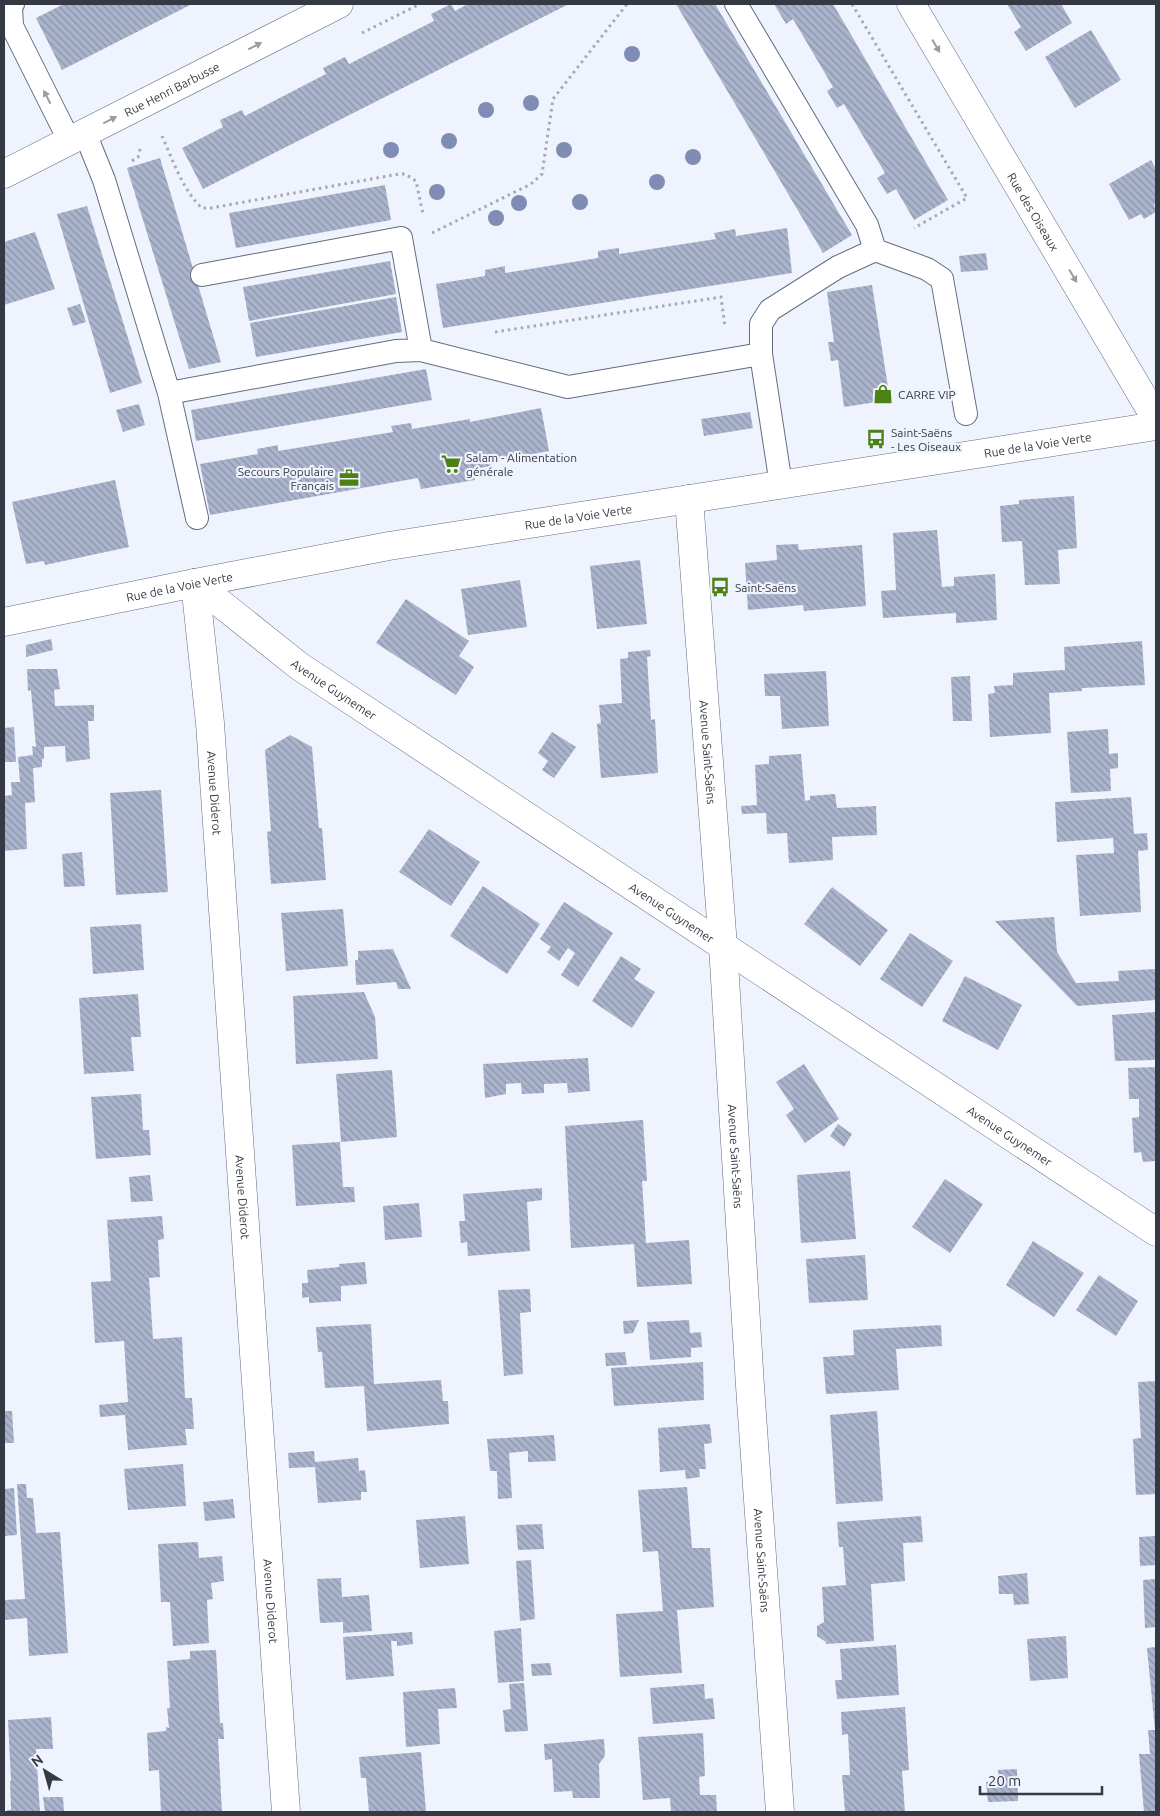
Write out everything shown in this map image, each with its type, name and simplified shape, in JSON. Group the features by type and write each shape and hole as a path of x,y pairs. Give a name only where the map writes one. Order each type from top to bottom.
{"street":[{"name":"Rue Henri Barbusse","path":"4,174 338,4"},
{"name":"Rue des Oiseaux","path":"911,4 1156,419"},
{"name":"Rue de la Voie Verte","path":"4,622 389,546 1156,426"},
{"name":"Avenue Saint-Saëns","path":"689,499 723,946 750,1386 780,1812"},
{"name":"Avenue Guynemer","path":"195,583 299,666 1156,1232"},
{"name":"Avenue Diderot","path":"195,583 210,723 286,1812"}],"lane":[{"path":"13,4 11,7 12,26 104,180 169,393 197,518"},
{"path":"736,4 867,225 875,250"},
{"path":"202,274 401,238 421,350"},
{"path":"781,485 761,354 761,324 770,310 838,267 875,250 927,269 942,279 966,414"},
{"path":"169,393 396,351 421,350 568,387 761,354"}],"path":[{"path":"403,248 530,184 542,174 553,99 627,4"},
{"path":"852,4 967,198 875,250"},
{"path":"162,136 194,201 202,208 211,208 389,175 405,174 416,181 427,236"},
{"path":"489,333 721,297 730,360"}],"building":[{"path":"64,4 192,4 62,70 36,18"},
{"path":"451,4 455,11 468,4 569,4 203,189 182,148 223,127 220,120 242,110 245,116 326,74 323,68 345,57 349,64 434,21 431,14"},
{"path":"676,4 715,4 852,235 823,253"},
{"path":"774,4 833,4 948,200 914,220 896,189 887,194 877,178 885,173 844,104 837,108 827,91 833,87 793,19 786,24"},
{"path":"1007,4 1061,4 1072,23 1026,51 1014,32 1021,27"},
{"path":"1091,30 1121,80 1075,108 1045,57"},
{"path":"160,158 221,362 189,369 127,168"},
{"path":"1151,160 1156,169 1156,203 1154,204 1156,212 1144,219 1141,214 1129,220 1109,184"},
{"path":"385,185 391,220 236,248 229,213"},
{"path":"87,206 142,383 110,393 57,214"},
{"path":"787,228 792,273 443,328 436,284 485,276 485,270 505,266 505,273 598,258 598,251 619,248 619,254 716,239 714,233 735,229 736,236"},
{"path":"35,232 55,289 4,305 4,242"},
{"path":"986,253 988,270 961,272 959,256"},
{"path":"390,261 396,294 249,321 243,287"},
{"path":"872,285 890,400 844,407 838,360 831,361 828,342 834,342 827,292"},
{"path":"396,297 402,332 256,357 250,323"},
{"path":"80,304 86,322 73,326 67,308"},
{"path":"426,369 432,400 196,441 191,410"},
{"path":"139,404 145,425 123,432 116,410"},
{"path":"541,408 549,451 490,462 491,466 473,469 475,480 421,489 418,478 210,515 200,464 258,454 257,449 278,445 278,451 393,432 391,426 411,423 412,429 470,419 470,422"},
{"path":"750,412 753,428 704,436 701,419"},
{"path":"115,480 129,547 45,565 44,561 26,564 12,502"},
{"path":"1074,496 1077,548 1058,550 1060,584 1025,585 1022,541 1002,542 1000,506 1019,504 1019,500"},
{"path":"937,530 942,587 954,586 954,577 995,574 997,620 956,623 956,613 883,618 881,591 896,590 893,533"},
{"path":"798,544 799,550 862,545 866,606 804,611 803,605 748,610 745,563 777,560 776,545"},
{"path":"640,560 647,624 597,629 590,566"},
{"path":"520,580 527,627 468,635 461,589"},
{"path":"406,599 469,641 459,656 474,667 456,695 376,643"},
{"path":"51,639 53,650 26,657 26,645"},
{"path":"1142,641 1145,685 1082,688 1082,691 1049,693 1051,733 990,737 988,694 995,693 994,686 1013,685 1013,673 1065,670 1064,647"},
{"path":"650,650 651,656 647,657 651,720 655,719 658,773 601,778 597,724 601,723 599,705 622,703 620,659 628,658 628,652"},
{"path":"27,669 57,669 60,689 54,690 55,706 94,705 94,721 88,721 90,759 66,762 65,746 44,747 42,767 33,768 35,802 25,803 27,849 4,851 4,796 12,795 11,782 20,782 18,757 33,755 32,746 36,747 31,690 28,691"},
{"path":"826,671 829,726 782,729 780,696 765,696 764,674"},
{"path":"970,676 972,721 953,721 951,677"},
{"path":"14,727 16,762 4,762 4,728"},
{"path":"1108,729 1109,754 1118,753 1118,768 1110,769 1111,791 1071,793 1067,732"},
{"path":"552,732 576,747 554,778 542,770 548,761 538,753"},
{"path":"290,735 312,747 319,828 322,828 326,880 271,884 267,832 271,831 265,750"},
{"path":"801,754 805,801 810,800 810,796 835,794 837,808 876,806 877,835 832,837 833,860 789,863 787,833 767,834 766,813 742,814 741,806 757,805 755,765 769,764 769,756"},
{"path":"161,790 168,892 116,895 110,793"},
{"path":"1131,797 1134,834 1147,833 1148,850 1138,851 1141,912 1080,916 1076,855 1114,853 1113,838 1057,842 1055,802"},
{"path":"429,829 480,862 451,906 399,872"},
{"path":"82,852 85,886 64,887 62,854"},
{"path":"483,886 540,924 507,974 450,936"},
{"path":"832,887 888,930 860,966 804,924"},
{"path":"564,902 613,933 578,987 561,975 575,953 568,948 559,961 547,952 551,947 540,939"},
{"path":"343,909 348,966 286,971 281,913"},
{"path":"1054,917 1057,952 1076,983 1119,981 1118,971 1156,969 1156,1000 1077,1006 995,921"},
{"path":"141,924 144,970 93,974 90,927"},
{"path":"910,933 953,961 922,1007 880,979"},
{"path":"393,949 411,989 398,989 396,982 356,985 355,960 358,960 358,951"},
{"path":"621,956 641,969 634,979 655,992 632,1028 592,1001"},
{"path":"965,976 1022,1005 998,1050 942,1021"},
{"path":"364,992 375,1017 378,1059 296,1064 293,996"},
{"path":"138,994 141,1037 131,1037 134,1071 84,1074 79,998"},
{"path":"1156,1012 1156,1060 1115,1061 1112,1015"},
{"path":"588,1058 590,1091 568,1093 567,1083 544,1084 544,1093 522,1094 521,1083 506,1084 506,1094 485,1098 483,1064"},
{"path":"804,1064 839,1119 805,1143 786,1115 794,1109 776,1082"},
{"path":"1156,1067 1156,1161 1143,1162 1141,1152 1134,1153 1132,1118 1139,1117 1139,1099 1129,1099 1128,1068"},
{"path":"392,1070 397,1137 341,1142 336,1074"},
{"path":"141,1094 143,1130 149,1130 151,1155 96,1159 91,1097"},
{"path":"643,1120 647,1181 642,1181 646,1243 689,1240 692,1284 637,1287 634,1244 571,1248 565,1126"},
{"path":"838,1124 852,1134 844,1147 830,1136"},
{"path":"340,1142 343,1187 354,1187 355,1202 296,1206 292,1145"},
{"path":"850,1171 856,1239 801,1243 797,1175"},
{"path":"150,1175 153,1201 131,1202 129,1177"},
{"path":"945,1179 983,1204 950,1253 912,1227"},
{"path":"542,1188 542,1200 527,1202 530,1251 468,1256 467,1242 461,1243 459,1221 465,1221 463,1194"},
{"path":"419,1203 422,1237 385,1240 383,1206"},
{"path":"162,1216 164,1239 158,1240 160,1277 149,1278 153,1339 182,1337 185,1398 192,1398 194,1429 185,1429 187,1445 128,1450 125,1415 100,1417 99,1405 128,1402 124,1341 95,1343 91,1282 111,1281 107,1220"},
{"path":"1033,1241 1084,1273 1054,1317 1006,1285"},
{"path":"865,1255 868,1300 809,1303 806,1259"},
{"path":"365,1262 367,1284 341,1286 341,1301 309,1303 309,1297 302,1298 302,1283 308,1283 307,1270 339,1267 339,1264"},
{"path":"1099,1275 1138,1301 1116,1336 1076,1310"},
{"path":"530,1289 531,1312 520,1313 523,1374 504,1376 498,1290"},
{"path":"639,1320 633,1333 624,1334 623,1321"},
{"path":"689,1320 690,1333 701,1332 702,1347 691,1348 691,1357 650,1360 647,1322"},
{"path":"371,1324 374,1384 441,1380 443,1401 448,1401 449,1424 367,1431 364,1386 325,1388 322,1352 318,1352 316,1327"},
{"path":"941,1325 942,1346 896,1349 899,1390 826,1394 823,1357 854,1355 853,1330"},
{"path":"625,1352 627,1365 606,1366 605,1353"},
{"path":"703,1362 704,1400 614,1406 611,1368"},
{"path":"1156,1381 1156,1494 1136,1495 1133,1439 1141,1438 1138,1382"},
{"path":"4,1411 12,1411 14,1443 4,1443"},
{"path":"877,1411 883,1501 836,1504 830,1415"},
{"path":"710,1424 712,1443 704,1444 706,1469 699,1469 700,1477 686,1479 685,1470 660,1472 658,1428"},
{"path":"554,1435 556,1461 528,1462 528,1451 509,1453 512,1498 498,1499 497,1471 490,1471 487,1439"},
{"path":"314,1451 315,1462 358,1458 359,1471 365,1470 367,1492 361,1492 361,1500 318,1503 315,1467 289,1468 288,1453"},
{"path":"183,1464 186,1506 128,1510 124,1469"},
{"path":"17,1484 26,1484 27,1498 33,1498 36,1533 60,1532 68,1653 29,1656 27,1618 4,1620 4,1600 25,1599"},
{"path":"687,1487 692,1548 710,1548 714,1607 677,1610 682,1673 620,1677 616,1614 663,1611 658,1551 643,1552 638,1490"},
{"path":"14,1488 17,1535 4,1536 4,1489"},
{"path":"233,1499 235,1518 205,1521 203,1502"},
{"path":"465,1516 469,1564 420,1568 416,1520"},
{"path":"921,1516 923,1542 903,1543 905,1581 871,1584 874,1641 826,1644 817,1636 817,1626 824,1622 822,1587 846,1585 843,1547 839,1547 837,1522"},
{"path":"542,1524 544,1549 518,1550 516,1525"},
{"path":"1156,1536 1156,1565 1140,1566 1139,1537"},
{"path":"198,1542 199,1558 222,1556 224,1581 211,1583 213,1599 207,1600 209,1643 173,1646 170,1602 161,1602 158,1544"},
{"path":"531,1560 535,1619 520,1621 516,1561"},
{"path":"1027,1573 1029,1604 1014,1605 1013,1594 999,1594 998,1576"},
{"path":"341,1578 342,1597 369,1595 372,1631 343,1633 343,1622 320,1623 317,1579"},
{"path":"1156,1579 1156,1627 1145,1628 1143,1580"},
{"path":"521,1628 524,1681 498,1683 494,1631"},
{"path":"412,1632 413,1644 397,1646 397,1641 391,1641 394,1676 346,1680 343,1637"},
{"path":"1066,1636 1068,1678 1030,1681 1027,1639"},
{"path":"896,1645 899,1695 837,1699 835,1680 842,1680 840,1649"},
{"path":"1156,1647 1156,1812 1144,1812 1139,1754 1150,1754 1148,1730 1155,1730 1147,1648"},
{"path":"216,1650 220,1723 223,1723 224,1739 218,1739 222,1812 161,1812 159,1770 149,1771 147,1733 166,1731 166,1727 169,1728 167,1708 170,1708 167,1661 190,1659 190,1651"},
{"path":"550,1663 552,1675 532,1676 531,1664"},
{"path":"524,1683 528,1731 505,1732 503,1710 511,1709 509,1684"},
{"path":"704,1684 705,1699 713,1698 715,1719 653,1724 650,1688"},
{"path":"455,1688 457,1708 438,1709 440,1744 406,1747 403,1692"},
{"path":"905,1707 909,1770 902,1771 905,1812 845,1812 842,1775 850,1775 848,1734 842,1735 841,1712"},
{"path":"51,1717 53,1749 36,1749 40,1812 7,1812 7,1810 11,1810 8,1720"},
{"path":"703,1733 705,1776 699,1777 700,1795 716,1795 717,1812 671,1812 670,1798 643,1800 638,1737"},
{"path":"604,1739 605,1756 599,1764 600,1798 573,1798 572,1791 554,1792 552,1759 545,1760 544,1744"},
{"path":"421,1752 426,1812 369,1812 366,1778 361,1778 359,1757"},
{"path":"1017,1769 1018,1801 988,1802 986,1782 999,1781 998,1770"},
{"path":"43,1797 63,1797 64,1812 45,1812"}],"place":[{"name":"CARRE VIP","path":"883,394"},
{"name":"Saint-Saëns - Les Oiseaux","path":"876,439"},
{"name":"Salam - Alimentation générale","path":"451,464"},
{"name":"Secours Populaire Français","path":"349,478"},
{"name":"Saint-Saëns","path":"720,587"}]}
